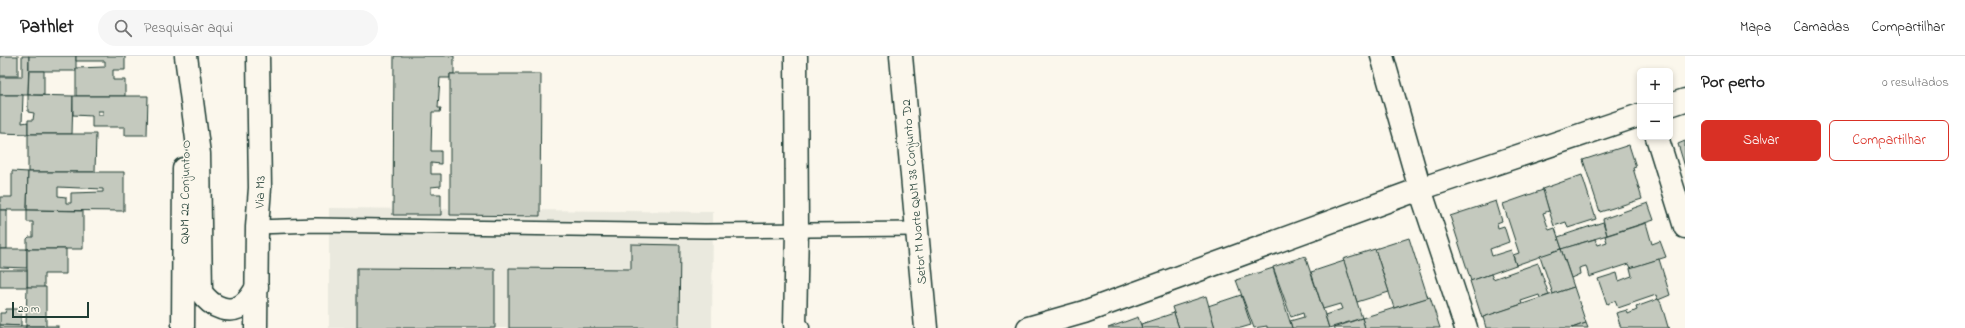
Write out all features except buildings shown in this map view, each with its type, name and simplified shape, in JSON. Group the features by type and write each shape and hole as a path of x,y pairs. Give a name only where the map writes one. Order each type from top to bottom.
{"street":[{"path":"186,56 199,154 202,292 212,304 227,310 242,306 257,287"},
{"name":"QNM 22 Conjunto O","path":"183,328 186,56"},
{"name":"Via M3","path":"256,328 257,227 260,188 258,56"},
{"path":"796,56 796,327"},
{"name":"Setor M Norte QNM 38 Conjunto D2","path":"901,56 926,328"},
{"path":"1382,56 1420,188 1466,328"},
{"path":"1673,104 1685,100"},
{"path":"1028,328 1087,320 1420,188 1637,116"},
{"path":"1658,140 1685,227"}],"lane":[{"path":"257,227 316,226 705,231 917,229"}],"shaded area":[{"path":"329,208 713,212 712,328 329,328"}]}
